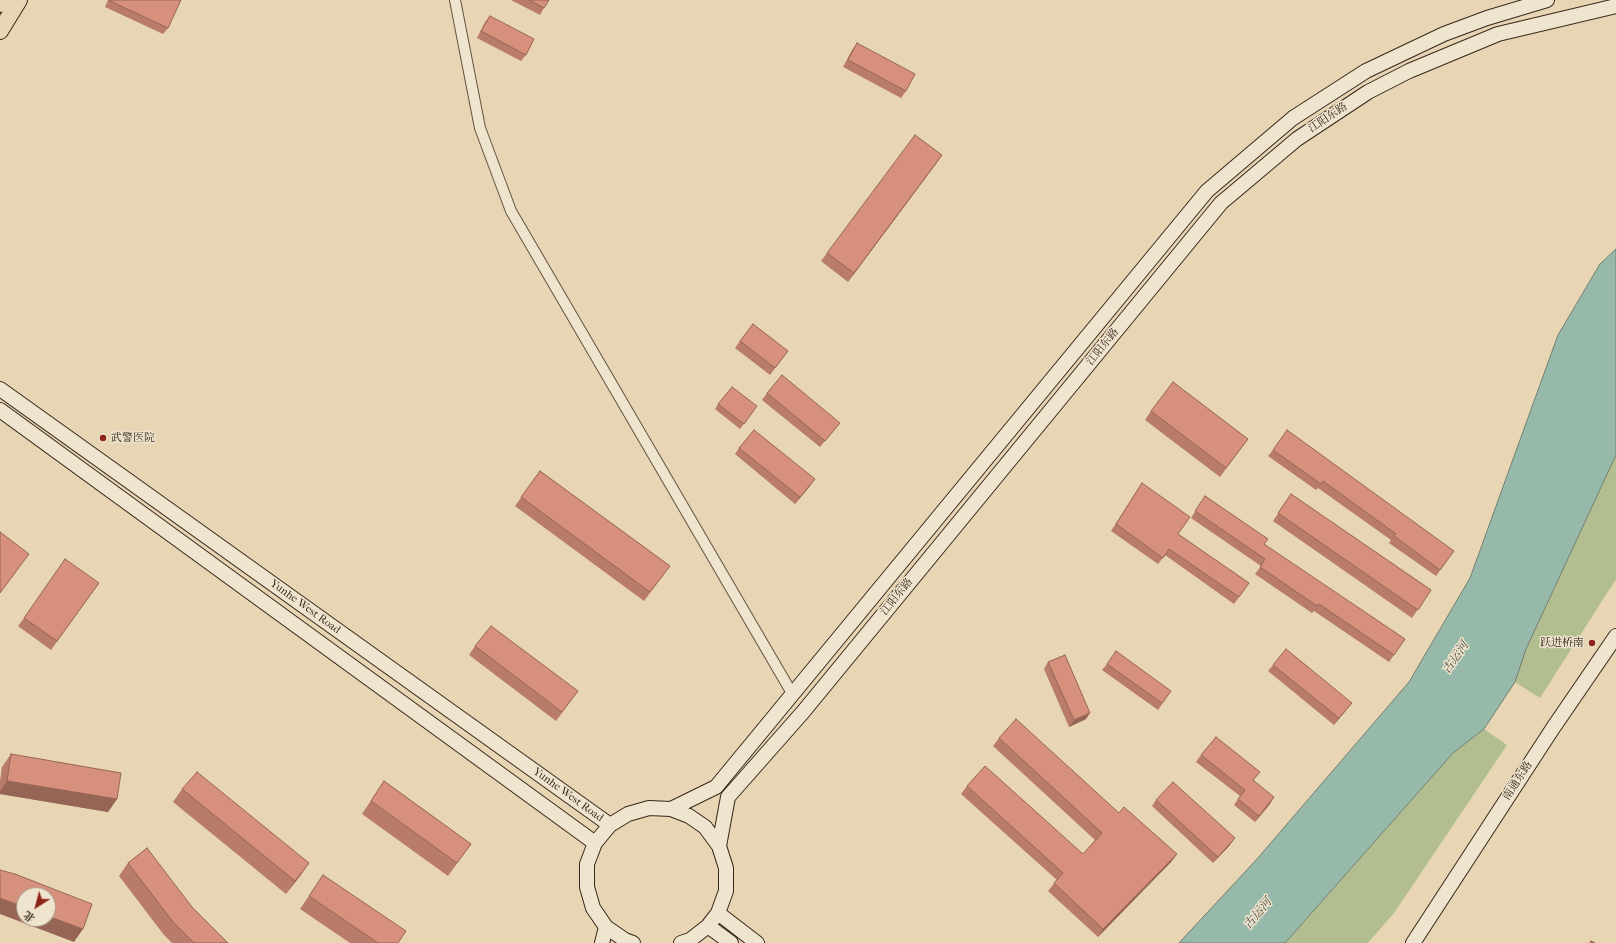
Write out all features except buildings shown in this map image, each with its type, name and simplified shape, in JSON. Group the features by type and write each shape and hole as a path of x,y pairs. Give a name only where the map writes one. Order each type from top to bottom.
{"main road":[{"path":"0,4 2,0"},
{"path":"0,31 19,0"},
{"name":"江阳东路","path":"671,809 716,787 1207,191 1293,118 1366,71 1444,34 1487,18 1547,0"},
{"name":"江阳东路","path":"719,846 728,797 803,712 1221,203 1297,139 1368,92 1409,71 1498,34 1616,6"},
{"name":"Yunhe West Road","path":"0,389 610,825"},
{"name":"Yunhe West Road","path":"0,410 595,843"},
{"name":"南通东路","path":"1413,943 1553,728 1616,636"},
{"path":"633,943 625,940 606,927 593,908 587,887 587,864 595,843 610,825 628,814 649,808 671,809 689,816 705,827 719,846 726,868 726,891 718,913 708,926 690,940 681,943"},
{"path":"718,913 757,943"},
{"path":"708,926 731,943"},
{"path":"602,943 606,927"},
{"path":"1410,943 1422,928"},
{"name":"南通东路","path":"1407,943 1422,928"}],"street":[{"path":"455,0 480,128 511,211 793,695"}],"shaded area":[{"path":"1616,455 1616,579 1540,698 1515,682 1526,649"},
{"path":"1484,729 1507,745 1394,913 1368,943 1285,943 1453,753"}],"water":[{"name":"古运河","path":"1616,249 1616,455 1526,649 1515,682 1484,729 1453,753 1285,943 1179,943 1257,859 1409,682 1470,578 1558,335 1600,264"}],"place":[{"name":"武警医院","path":"103,438"},
{"name":"跃进桥南","path":"1592,643"}]}
